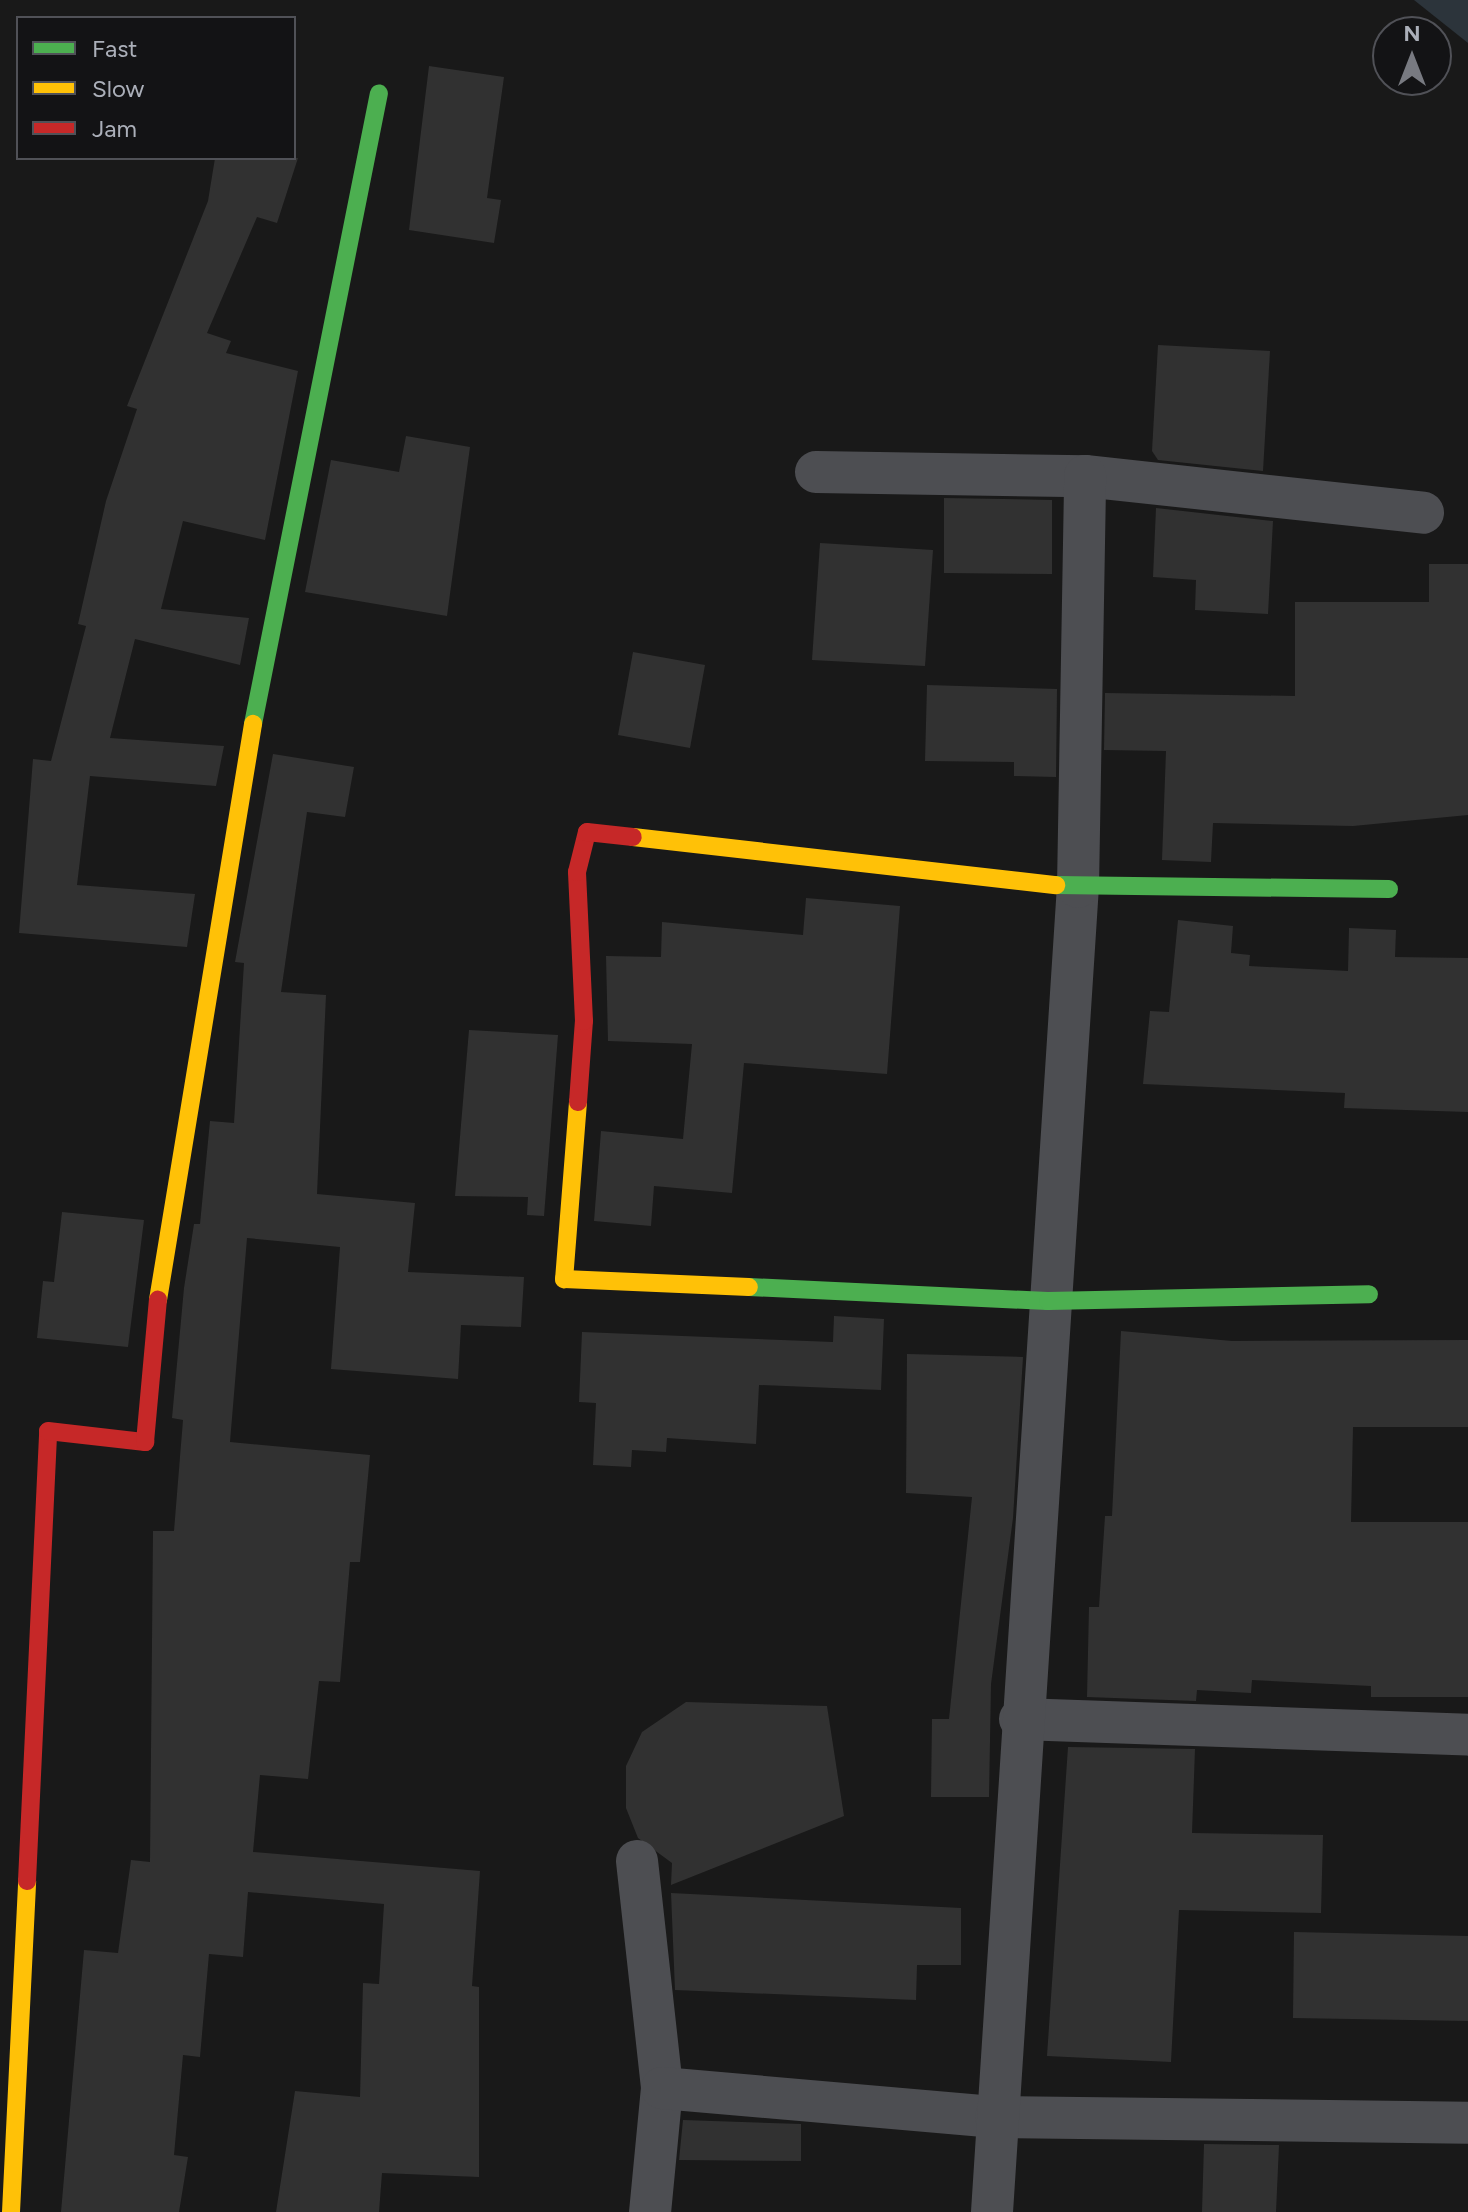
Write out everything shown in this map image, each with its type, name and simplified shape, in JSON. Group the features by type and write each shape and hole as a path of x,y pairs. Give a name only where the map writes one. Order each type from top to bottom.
{"street":[{"path":"11,2212 48,1431 145,1442 159,1285 223,877 379,93"},
{"path":"816,472 1085,476 1423,513"},
{"path":"992,2212 1020,1719 1078,887 1085,476"},
{"path":"1369,1294 1048,1301 564,1279 584,1021 577,872 587,832 1078,887 1389,889"},
{"path":"1020,1719 1468,1735"},
{"path":"637,1861 662,2088 650,2212"},
{"path":"662,2088 996,2117 1468,2123"}],"shaded area":[{"path":"1414,0 1468,0 1468,43 1452,30 1452,16 1434,16"}],"building":[{"path":"429,66 504,77 487,198 501,200 494,243 409,230"},
{"path":"298,158 277,223 257,217 207,333 231,341 226,353 298,371 265,540 183,521 161,609 249,618 240,665 135,639 110,738 224,746 216,786 90,776 77,885 195,894 187,947 19,933 33,759 51,761 86,626 78,624 106,501 137,409 127,406 208,201 215,160"},
{"path":"1158,345 1270,351 1263,471 1158,460 1152,451"},
{"path":"406,436 470,447 447,616 305,592 331,460 399,472"},
{"path":"944,498 1052,500 1052,574 944,573"},
{"path":"1156,508 1273,521 1268,614 1195,610 1196,580 1153,577"},
{"path":"820,543 933,550 925,666 812,660"},
{"path":"1429,564 1468,564 1468,815 1353,826 1213,823 1211,862 1162,860 1166,751 1104,750 1105,693 1295,696 1295,602 1429,602"},
{"path":"633,652 705,665 690,748 618,735"},
{"path":"927,685 1057,689 1056,777 1014,776 1014,762 925,761"},
{"path":"273,754 354,767 345,817 307,812 281,992 326,995 317,1194 415,1203 408,1272 524,1277 521,1327 461,1325 458,1379 331,1369 340,1247 247,1238 230,1442 370,1455 360,1562 350,1562 340,1682 319,1681 308,1779 260,1775 253,1852 480,1871 472,1986 479,1987 479,2177 382,2173 379,2212 276,2212 295,2091 360,2097 363,1983 379,1984 384,1904 248,1892 243,1957 209,1954 200,2057 183,2055 174,2155 188,2157 179,2212 61,2212 84,1950 118,1953 131,1860 150,1862 153,1531 174,1531 183,1420 172,1418 184,1288 194,1224 200,1224 210,1121 234,1123 244,963 235,962"},
{"path":"806,898 900,906 887,1074 744,1063 732,1193 654,1186 651,1226 594,1221 601,1131 683,1139 692,1044 608,1041 606,956 661,957 662,922 803,935"},
{"path":"1178,920 1233,926 1231,953 1250,955 1249,966 1348,971 1349,928 1396,930 1395,957 1468,958 1468,1112 1344,1108 1345,1093 1143,1084 1150,1011 1169,1012"},
{"path":"469,1030 558,1035 544,1216 527,1215 528,1197 455,1196"},
{"path":"62,1212 144,1220 128,1347 37,1338 43,1281 54,1282"},
{"path":"834,1316 884,1319 881,1390 759,1385 756,1444 667,1438 666,1452 632,1450 631,1467 593,1465 596,1403 579,1402 582,1332 833,1342"},
{"path":"1121,1331 1232,1341 1468,1340 1468,1427 1353,1427 1351,1522 1468,1522 1468,1697 1371,1697 1371,1686 1252,1680 1251,1693 1197,1690 1196,1701 1087,1697 1089,1607 1099,1607 1105,1516 1112,1516"},
{"path":"907,1354 1023,1357 1013,1518 991,1684 989,1797 931,1797 932,1719 949,1719 972,1497 906,1493"},
{"path":"686,1702 827,1706 844,1816 671,1885 672,1863 638,1838 626,1808 626,1766 642,1732"},
{"path":"1068,1747 1195,1749 1192,1833 1323,1835 1321,1913 1179,1910 1171,2062 1047,2056"},
{"path":"671,1893 961,1908 961,1965 917,1965 916,2000 675,1990"},
{"path":"1294,1932 1468,1936 1468,2021 1293,2018"},
{"path":"683,2120 801,2124 801,2161 679,2160"},
{"path":"1204,2144 1279,2145 1276,2212 1202,2212"}],"traffic: fast":[{"path":"253,724 379,93"},
{"path":"1056,885 1389,889"},
{"path":"749,1287 1048,1301 1369,1294"}],"traffic: slow":[{"path":"158,1300 253,724"},
{"path":"633,837 1056,885"},
{"path":"578,1102 564,1279 749,1287"},
{"path":"11,2212 27,1881"}],"traffic: jam":[{"path":"578,1102 584,1021 577,872 587,832 633,837"},
{"path":"27,1881 48,1431 145,1442 158,1300"}]}
